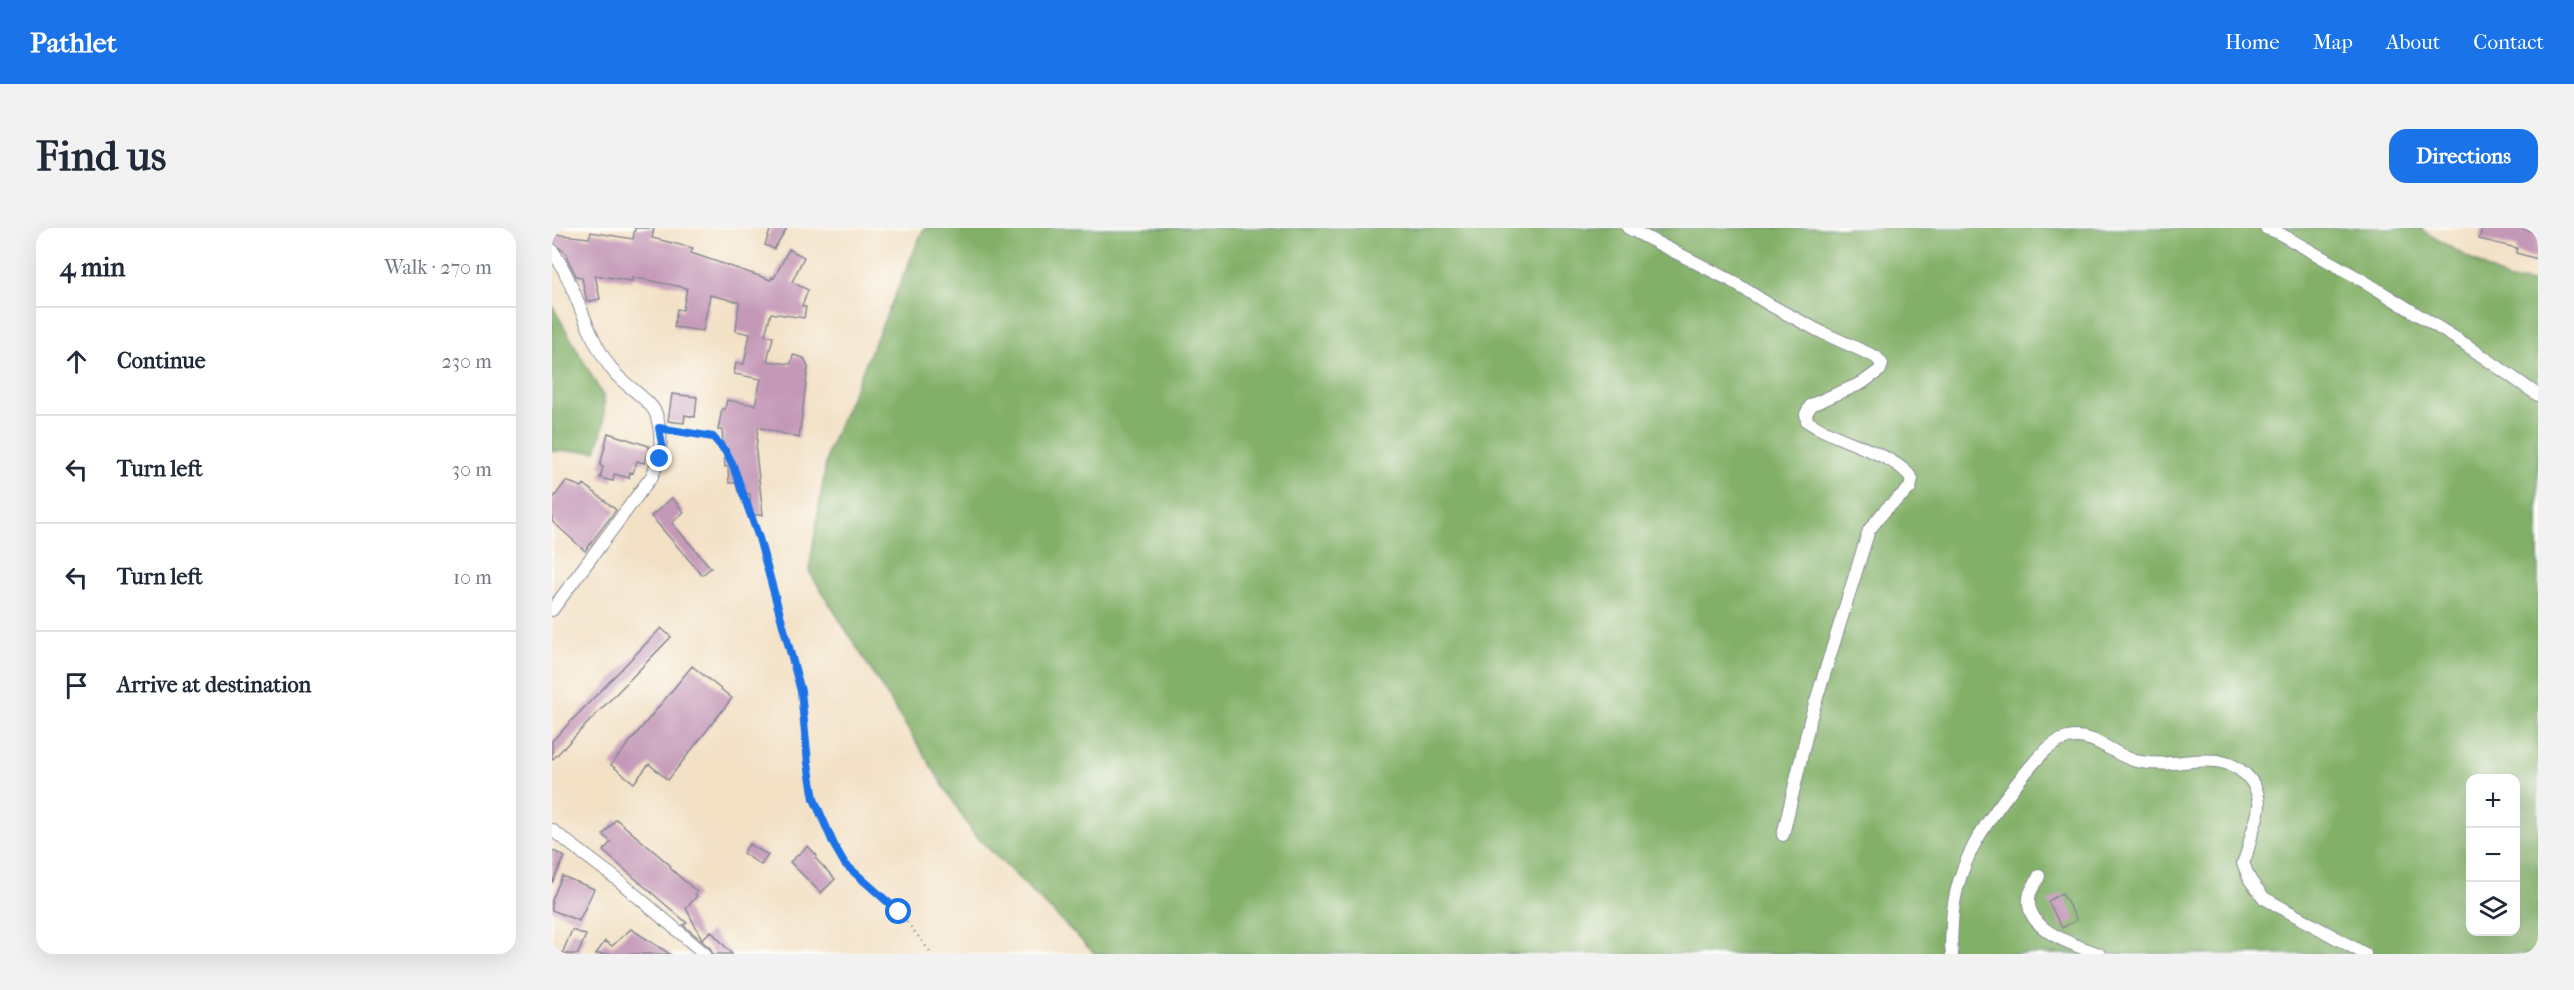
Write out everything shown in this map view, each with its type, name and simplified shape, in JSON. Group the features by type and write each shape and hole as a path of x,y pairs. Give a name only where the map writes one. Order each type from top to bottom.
{"street":[{"path":"1628,228 1730,280 1770,305 1821,332 1876,357 1882,364 1880,370 1862,383 1811,405 1806,414 1807,421 1820,430 1866,449 1906,470 1912,479 1910,488 1886,509 1869,530 1810,720 1783,835"},
{"path":"2266,228 2367,283 2465,345 2538,395"},
{"path":"552,250 566,276 590,333 614,373 654,411 662,444 660,459 652,476 552,610"},
{"path":"1952,954 1953,901 1965,863 1989,818 2043,752 2067,738 2080,737 2096,741 2133,760 2164,765 2216,761 2235,766 2247,775 2255,788 2259,802 2249,852 2243,863 2254,888 2264,898 2365,954"},
{"path":"552,830 618,880 705,954"},
{"path":"2039,876 2030,894 2031,913 2040,926 2068,943 2099,954"}],"path":[{"path":"659,428 713,437 729,458 759,538 801,691 808,763 818,808 845,864 899,912 932,954"}],"green space":[{"path":"924,228 2422,228 2421,230 2509,281 2538,282 2538,954 1095,954 973,833 809,571 828,451"},
{"path":"552,305 604,398 604,424 596,451 552,451"}],"building":[{"path":"635,228 654,228 652,238 693,248 691,253 771,280 789,249 804,257 792,282 808,290 802,306 806,307 804,318 771,313 765,335 773,337 767,361 791,364 793,355 804,358 808,367 799,438 758,427 756,452 763,515 750,515 750,494 741,494 737,483 729,483 728,466 725,467 722,430 718,430 722,409 725,409 727,400 755,405 761,379 734,374 736,363 744,364 750,334 736,331 739,302 710,295 703,331 674,327 677,309 683,310 687,288 632,277 632,281 595,275 600,299 587,302 582,278 576,276 567,254 552,242 552,234 589,238 591,232 633,239"},
{"path":"771,228 787,228 774,249 765,245"},
{"path":"2482,228 2521,228 2538,233 2538,259 2516,253 2517,248 2479,239"},
{"path":"672,394 697,397 695,417 685,415 684,423 668,421"},
{"path":"608,433 649,446 644,463 637,461 629,478 614,474 613,481 600,478 603,467 600,466"},
{"path":"566,481 582,487 584,484 616,510 585,551 552,521 552,500"},
{"path":"672,498 684,512 672,523 711,568 702,575 651,516"},
{"path":"661,628 671,637 552,760 552,741"},
{"path":"692,666 732,698 668,780 649,764 634,783 611,765"},
{"path":"616,819 671,866 670,868 697,892 695,894 697,896 686,908 702,939 711,931 732,954 713,954 710,948 683,925 687,923 603,851 611,842 603,835"},
{"path":"749,844 768,855 761,865 743,853"},
{"path":"808,846 817,856 815,858 835,879 821,893 790,862"},
{"path":"552,850 565,857 552,883"},
{"path":"562,876 594,889 579,921 552,910 552,900"},
{"path":"2062,893 2077,920 2062,928 2048,901"},
{"path":"631,929 670,954 596,954 605,941 612,946"},
{"path":"572,930 586,935 578,954 562,954"}],"route":[{"path":"660,459 662,444 659,428 713,437 732,463 759,538 801,691 814,799 845,864 899,912"}]}
